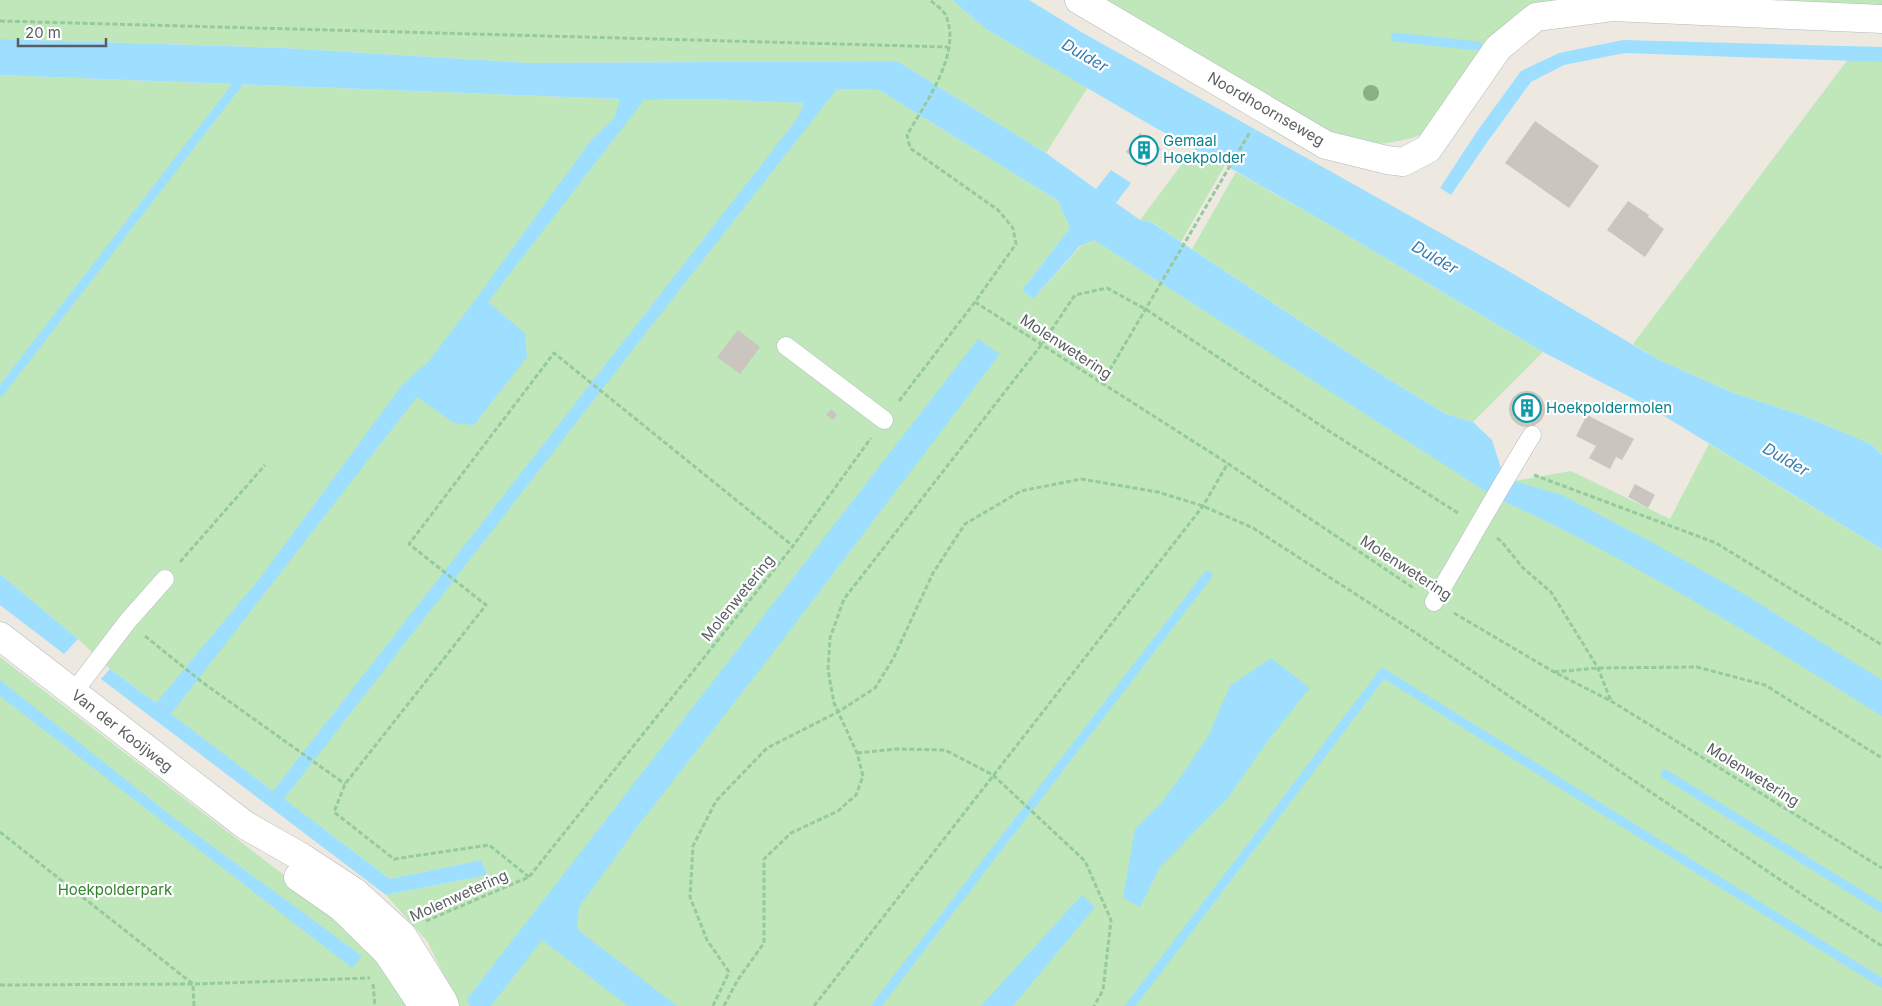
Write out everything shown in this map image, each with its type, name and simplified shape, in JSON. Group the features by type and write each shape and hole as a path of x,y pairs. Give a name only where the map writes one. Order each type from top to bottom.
{"street":[{"name":"Noordhoornseweg","path":"1079,0 1326,145 1403,162 1428,149 1498,48 1536,17 1612,7 1882,19"},
{"name":"Van der Kooijweg","path":"0,636 245,825 356,893 402,935 444,1001 445,1006"},
{"name":"Van der Kooijweg","path":"245,825 291,872 342,907 387,952 423,1006"}],"lane":[{"path":"786,346 884,420"},
{"path":"1434,602 1532,435"},
{"path":"73,693 127,622 164,579"}],"path":[{"path":"930,0 946,15 950,36 942,74 907,135 910,148 998,210 1013,228 1016,244 976,302"},
{"path":"0,21 948,47"},
{"path":"1102,383 1147,310 1253,128"},
{"path":"724,1006 737,981 764,943 764,860 791,833 838,811 856,795 863,776 857,753 834,702 828,670 830,638 844,599 1042,344 1075,295 1106,288 1147,310 1332,433 1502,542 1523,568 1552,592 1598,668 1611,701"},
{"name":"Molenwetering","path":"402,935 424,922 529,877 793,546 884,420 976,302 1228,463 1434,602 1554,672 1611,701 1882,868"},
{"path":"529,877 489,845 394,859 334,812 345,784 486,605 409,544 548,360 554,353 584,375 793,546"},
{"path":"814,1006 1202,506 1228,463"},
{"path":"164,579 265,465"},
{"path":"1511,469 1716,543 1882,645"},
{"path":"713,1006 729,972 707,940 690,897 693,846 716,801 767,748 838,712 875,688 893,659 933,573 965,524 1021,491 1081,479 1158,492 1202,506 1253,528 1416,633 1804,896 1882,946"},
{"path":"127,622 202,682 296,747 345,784"},
{"path":"1554,672 1598,668 1697,667 1765,685 1882,758"},
{"path":"857,753 898,749 945,750 993,775 1085,861 1111,920 1103,990 1094,1006"},
{"path":"0,832 193,984 194,1006"},
{"path":"0,985 193,984 373,978"}],"green space":[{"path":"0,0 952,0 986,29 1088,87 1046,153 897,61 529,63 284,48 0,39"},
{"path":"1090,0 1882,0 1882,15 1584,14 1506,29 1429,132 1392,142 1355,145"},
{"path":"1852,54 1882,54 1882,455 1871,444 1804,416 1731,392 1657,359 1633,344"},
{"path":"0,75 644,100 707,99 804,103 837,89 879,90 1060,202 1061,209 1070,228 1022,290 1033,299 1081,246 1094,240 1503,501 1514,481 1571,471 1670,519 1709,444 1882,549 1882,1006 459,1006 427,941 386,895 487,875 481,860 390,879 110,669 78,639 0,574"},
{"path":"1194,148 1225,165 1181,242 1152,222 1140,220"},
{"path":"1236,172 1335,228 1543,352 1473,422 1446,414 1385,377 1192,249"},
{"name":"Hoekpolderpark","path":"0,657 340,918 374,949 413,1006 0,1006"}],"water":[{"name":"Dulder","path":"952,0 1029,0 1083,33 1505,269 1657,359 1731,392 1804,416 1871,444 1882,455 1882,549 1651,408 1543,352 1335,228 1154,127 986,29"},
{"path":"0,39 284,48 529,63 897,61 1046,153 1096,189 1111,170 1131,183 1116,203 1140,220 1151,222 1385,377 1446,414 1473,422 1492,440 1502,471 1490,494 1094,240 1080,246 1033,299 1022,290 1070,228 1061,209 1060,202 879,90 837,89 284,799 390,879 481,860 487,875 386,895 101,679 110,669 156,703 260,578 403,384 429,361 592,139 614,119 620,99 0,75","holes":["707,99 804,103 797,119 273,791 171,714 417,397 454,423 474,425 527,357 525,333 488,302 644,100"]},
{"path":"1623,40 1882,47 1882,62 1625,53 1564,65 1531,82 1451,195 1440,188 1478,130 1521,71 1559,53"},
{"path":"978,339 1000,354 766,662 641,822 579,907 577,929 677,1006 628,1006 542,940 491,1006 470,1006 467,999"},
{"path":"1514,481 1562,495 1655,544 1739,591 1882,680 1882,716 1696,602 1601,550 1503,501"},
{"path":"0,574 78,639 64,654 0,605"},
{"path":"1271,658 1310,688 1270,738 1227,799 1160,867 1140,907 1123,898 1135,829 1161,803 1208,736 1230,686"},
{"path":"0,680 178,821 362,956 352,968 0,696"},
{"path":"1082,895 1095,907 1013,1006 981,1006"}],"building":[{"path":"1535,121 1599,166 1569,208 1505,163"},
{"name":"Gemaal Hoekpolder","path":"1140,133 1161,149 1146,167 1126,152"},
{"path":"1628,201 1649,215 1648,217 1664,229 1645,257 1607,230"},
{"path":"738,330 760,347 740,374 717,357"},
{"name":"Hoekpoldermolen","path":"1527,391 1539,397 1545,409 1539,421 1527,427 1515,421 1509,409 1515,397"},
{"path":"831,409 837,415 833,420 826,415"},
{"path":"1587,415 1634,439 1622,460 1616,457 1610,469 1589,458 1596,446 1576,436"},
{"path":"1635,484 1655,495 1648,508 1628,497"}],"waterway":[{"path":"1395,37 1478,46"},
{"path":"0,392 237,85"},
{"path":"876,1006 1208,575"},
{"path":"1130,1006 1383,673 1882,983"},
{"path":"1665,774 1882,908"}],"place":[{"name":"Gemaal Hoekpolder","path":"1144,150"},
{"name":"Hoekpoldermolen","path":"1527,408"}]}
